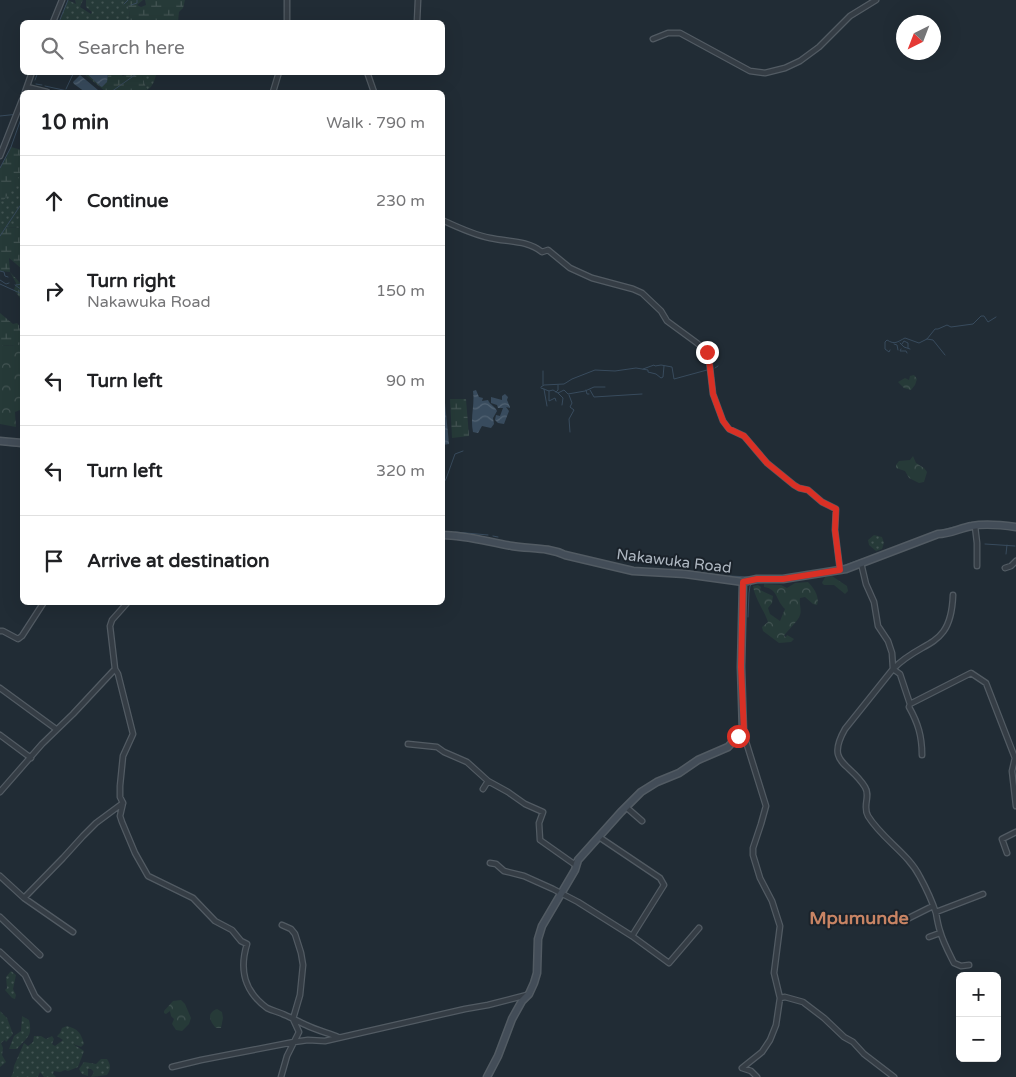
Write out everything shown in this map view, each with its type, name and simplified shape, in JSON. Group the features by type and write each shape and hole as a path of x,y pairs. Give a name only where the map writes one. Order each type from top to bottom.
{"main road":[{"path":"0,440 20,442"},
{"name":"Nakawuka Road","path":"445,535 475,538 513,546 555,550 633,571 685,574 743,582 757,579 783,579 840,570 938,534 946,534 958,529 975,526 1016,527"},
{"path":"487,1077 498,1056 512,1019 522,1001 529,994 537,973 536,953 542,926 575,870 578,860 641,792 657,782 679,773 698,760 728,747 744,732 741,667 743,582"}],"street":[{"path":"54,20 62,0"},
{"path":"287,0 287,20"},
{"path":"417,20 418,0"},
{"path":"653,39 668,33 680,33 750,71 765,73 785,68 800,61 819,48 850,16 876,0"},
{"path":"26,90 31,75"},
{"path":"274,90 278,75"},
{"path":"368,75 373,90"},
{"path":"371,81 372,75"},
{"path":"27,87 39,90"},
{"path":"0,156 20,105"},
{"path":"445,221 489,238 522,243 542,252 548,250 570,268 592,278 634,289 649,298 667,320 698,342 707,352 713,394 719,412 729,429 744,436 767,463 794,485 808,490 822,502 836,509 835,530 840,570"},
{"path":"975,526 977,566"},
{"path":"1005,568 1011,566 1016,561"},
{"path":"861,563 866,584 874,602 878,626 888,641 892,653 893,669"},
{"path":"953,595 951,614 945,631 893,669 845,729 837,752 842,763 866,788 865,811 869,817 914,867 936,912 940,933 955,964 969,965"},
{"path":"0,631 18,639 22,636 42,605"},
{"path":"125,605 112,620 110,626 115,669 118,674 133,734 123,756 120,786 120,797 123,803 120,816 135,854 148,876 193,898 215,921 232,930 240,941 247,944 243,964 244,977 249,989 269,1009 304,1025 340,1038"},
{"path":"0,792 56,729 94,694 106,677 115,669"},
{"path":"893,669 900,674 910,704 909,707 919,726 922,738 922,754"},
{"path":"910,704 971,672 984,681 1015,758 1012,771 1016,806"},
{"path":"0,688 56,729"},
{"path":"744,732 766,806 753,848 753,854 760,878 772,901 780,926 774,973 780,998 776,1025 770,1040 762,1052 742,1068 751,1071 757,1077"},
{"path":"0,735 31,758"},
{"path":"408,744 437,747 467,762 488,781 525,804 543,812 539,823 540,840 574,864 578,860"},
{"path":"483,789 488,781"},
{"path":"24,898 96,822 123,803"},
{"path":"626,807 642,821"},
{"path":"1007,853 1002,839 1016,832"},
{"path":"598,838 660,878 664,885 632,936"},
{"path":"490,863 496,864 504,870 524,876 578,902 632,936 669,964 699,928"},
{"path":"0,876 24,898 73,932"},
{"path":"936,912 983,894"},
{"path":"903,921 933,906"},
{"path":"0,917 40,954"},
{"path":"280,1077 287,1056 299,1032 293,1019 300,995 303,965 295,934 291,929 282,925"},
{"path":"929,937 940,933"},
{"path":"0,952 25,975 35,996 48,1010"},
{"path":"172,1067 294,1042 308,1040 325,1041 340,1038 529,994"},
{"path":"780,998 784,997 803,1002 894,1077"}],"green space":[{"path":"68,0 76,4 75,0 83,0 80,7 91,14 92,12 86,7 86,0 124,0 128,3 130,18 128,20 60,20"},
{"path":"124,0 143,0 137,5 141,7 146,5 145,0 185,0 183,8 179,12 178,20 128,20 130,18 128,3"},
{"path":"85,75 88,75 100,86 108,75 142,75 147,90 104,90"},
{"path":"142,75 156,75 152,85 147,90"},
{"path":"11,147 20,149 20,175 18,181 4,200 0,201 0,168"},
{"path":"20,175 20,228 0,227 0,201 4,200"},
{"path":"0,227 20,228 20,267 9,258 10,272 0,271"},
{"path":"10,272 20,283 20,298 14,290 16,283"},
{"path":"0,313 13,324 17,323 19,325 20,344 0,345"},
{"path":"20,344 20,410 15,412 16,427 0,424 0,345"},
{"path":"914,375 917,379 911,390 904,388 898,382 905,378 909,380 910,376"},
{"path":"450,399 466,399 469,436 452,438"},
{"path":"913,456 916,463 927,472 924,482 919,483 909,478 905,471 896,468 899,461 910,460"},
{"path":"874,535 882,537 884,543 882,549 876,551 869,545 868,540"},
{"path":"832,576 847,586 848,591 845,594 834,585 824,585 822,583 825,577"},
{"path":"808,582 816,593 817,605 805,597 800,598 801,612 799,617 784,636 786,637 787,635 794,639 791,642 779,643 763,631 762,627 768,622 753,586 758,585 761,587 760,590 773,596 772,603 768,608 770,614 780,621 785,609 774,592 764,587 764,584 781,585 787,588 795,583"},
{"path":"11,971 16,975 13,989 16,995 15,999 5,990 7,988 6,977"},
{"path":"181,1000 185,1004 191,1018 189,1024 182,1031 176,1030 172,1024 174,1019 170,1011 166,1014 164,1013 173,1001"},
{"path":"217,1009 222,1012 221,1028 216,1028 210,1018 211,1013"},
{"path":"0,1011 7,1018 13,1034 6,1042 5,1040 1,1043 3,1048 2,1055 6,1062 0,1067"},
{"path":"22,1016 29,1020 29,1034 17,1049 9,1049 14,1036 21,1031"},
{"path":"67,1026 78,1032 84,1044 81,1047 73,1044 84,1051 78,1067 68,1071 54,1071 53,1074 56,1077 44,1077 40,1072 38,1077 11,1077 24,1043 28,1046 33,1042 34,1036 41,1036 46,1039 52,1036 54,1039 52,1044 55,1046 63,1040 57,1036 62,1028"},
{"path":"101,1059 107,1059 109,1063 110,1069 107,1075 91,1077 94,1072 91,1069 88,1069 88,1076 82,1074 79,1069 84,1062 96,1064"}],"water":[{"path":"80,75 98,90 82,90 73,82"},
{"path":"88,75 108,75 107,82 102,87"},
{"path":"476,390 479,397 483,398 482,401 488,400 497,411 491,428 482,426 478,433 473,432 472,427 473,391"},
{"path":"505,394 508,397 507,400 510,408 506,407 509,411 504,424 498,423 495,420 496,415 500,416 503,408 498,408 497,405 491,403 491,397 502,400 502,396"},
{"path":"445,403 449,444 445,445"}],"waterway":[{"path":"60,20 68,0"},
{"path":"124,4 128,0"},
{"path":"131,5 137,3 137,0"},
{"path":"35,80 37,75"},
{"path":"66,89 73,75"},
{"path":"114,90 135,75"},
{"path":"36,84 42,85"},
{"path":"45,86 63,90"},
{"path":"0,116 19,114"},
{"path":"0,168 11,147 20,122"},
{"path":"0,236 20,206"},
{"path":"0,271 4,272 5,276 8,277"},
{"path":"0,280 6,284 9,283"},
{"path":"0,284 20,293"},
{"path":"16,285 20,284"},
{"path":"15,285 20,289"},
{"path":"890,350 889,352 885,349 885,342 887,340 894,343 905,338 919,343 927,339 935,329 947,325 951,327 973,324 981,316 984,316 988,322 996,317"},
{"path":"927,339 933,340 945,355"},
{"path":"902,344 904,341 908,343 908,348"},
{"path":"900,343 910,349"},
{"path":"894,344 897,345 898,350"},
{"path":"901,349 900,351 906,351 907,353"},
{"path":"643,369 654,365 672,367 674,379 707,370"},
{"path":"541,387 544,385 564,384 595,370 615,371 636,368 648,370 648,372 656,374 661,378 663,377 664,366"},
{"path":"543,371 543,385"},
{"path":"556,392 558,385"},
{"path":"541,388 558,393 564,390 568,394 585,391 594,387 605,387"},
{"path":"544,389 547,406"},
{"path":"586,390 587,394 589,394"},
{"path":"590,390 594,397 642,394"},
{"path":"549,391 549,401 555,398 556,401"},
{"path":"558,393 563,398 562,405"},
{"path":"569,395 572,403 570,407 574,410 569,419 570,432"},
{"path":"4,445 20,447"},
{"path":"445,480 455,454 463,451"},
{"path":"938,531 954,527"},
{"path":"455,532 488,535"},
{"path":"901,545 930,534"},
{"path":"493,536 498,537"},
{"path":"985,544 1015,546"},
{"path":"1006,554 1007,545"},
{"path":"842,566 865,558"},
{"path":"785,582 830,575"},
{"path":"729,576 751,577"},
{"path":"748,617 750,586 753,583 778,582"}],"district":[{"name":"Mpumunde","path":"859,918"}],"route":[{"path":"707,352 713,394 723,421 729,429 744,436 767,463 794,485 808,490 825,505 836,509 835,530 840,570 783,579 757,579 743,582 741,667 744,732 738,736"}]}
